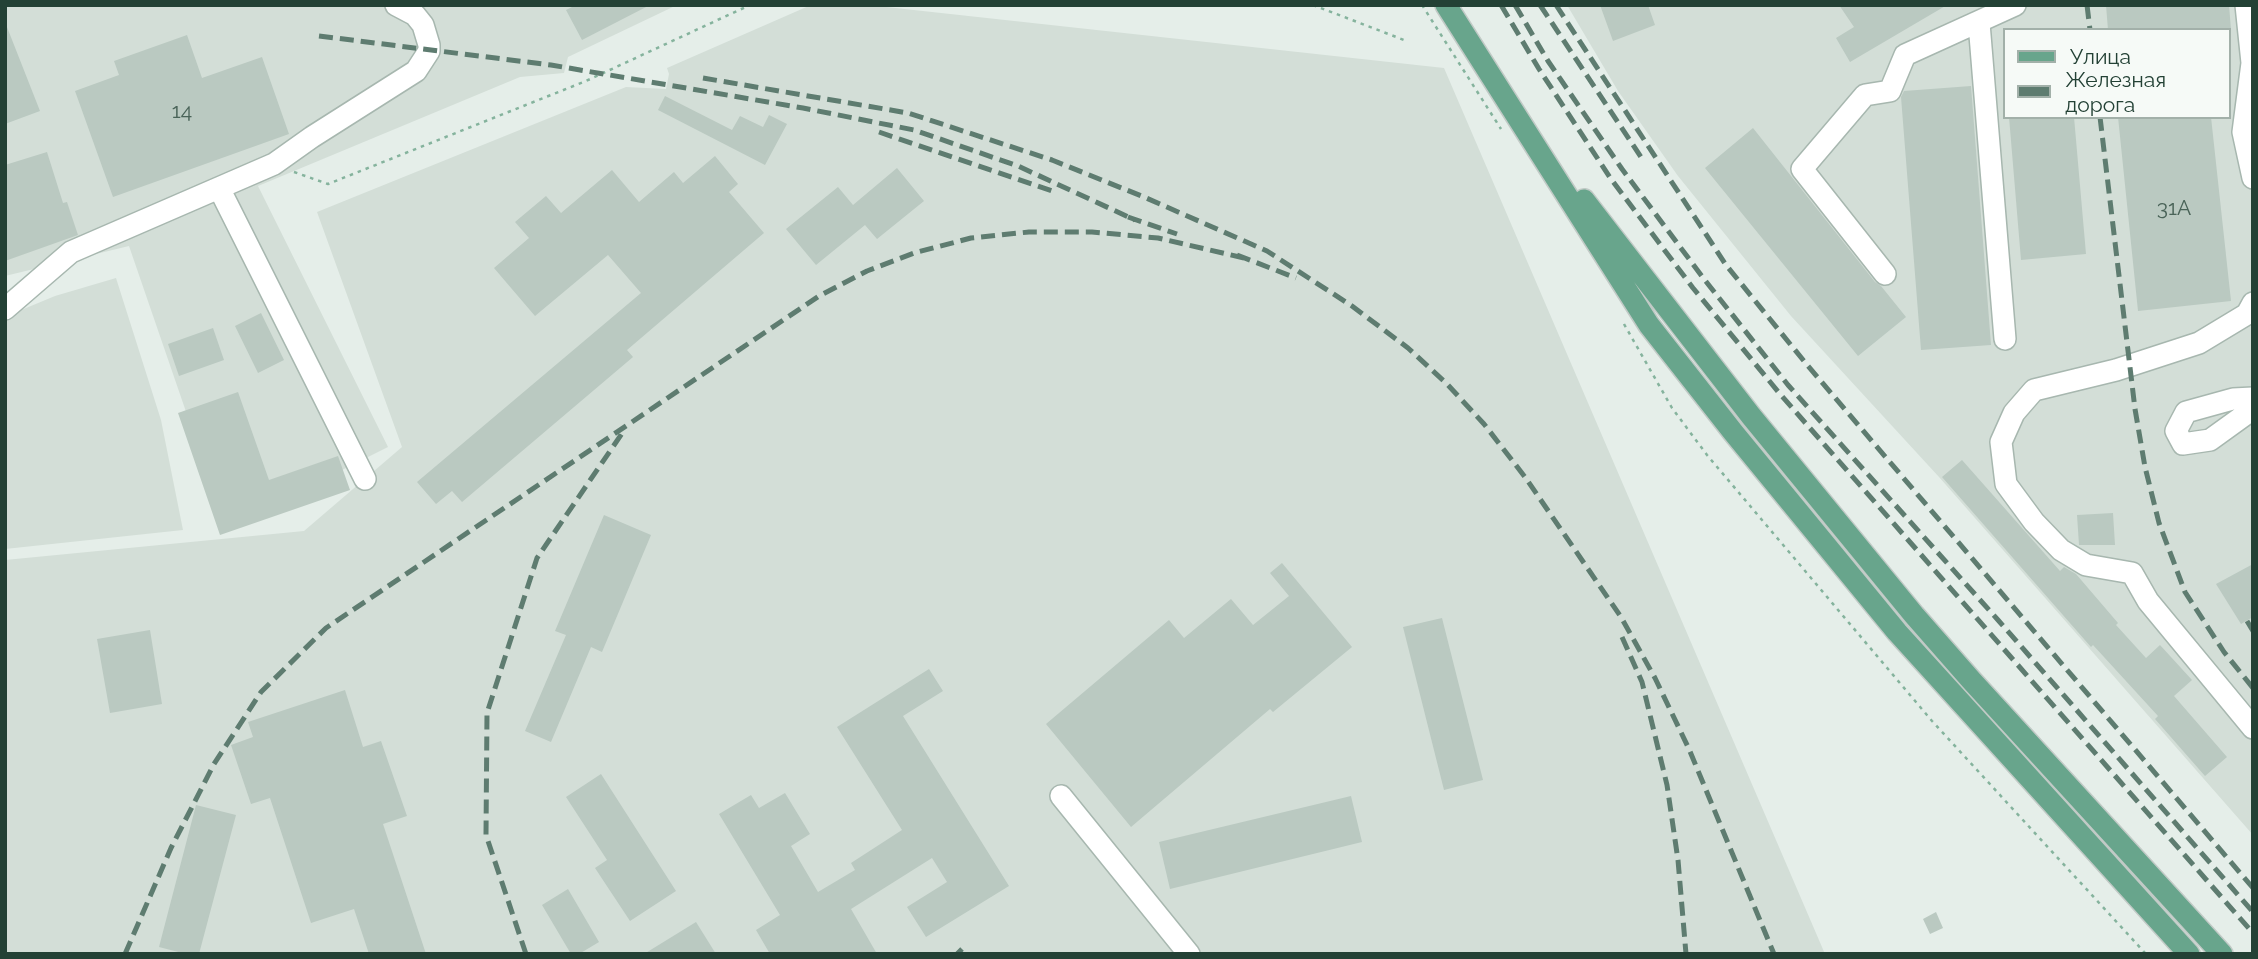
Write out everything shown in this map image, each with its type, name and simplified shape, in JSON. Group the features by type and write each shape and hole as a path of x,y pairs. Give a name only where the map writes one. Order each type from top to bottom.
{"main road":[{"path":"1446,5 1649,325 1897,632 2189,954"},
{"path":"1502,93 1751,416 1866,557 1971,680 2222,954"}],"street":[{"path":"5,309 71,252 274,164 416,71 429,51 423,25 415,15 396,5"},
{"path":"1885,274 1802,169 1865,95 1890,91 1905,55 2015,5"},
{"path":"2246,5 2252,63 2243,132 2253,178"},
{"path":"1979,23 2005,340"},
{"path":"219,188 365,479"},
{"path":"2253,303 2247,314 2199,343 2155,359 2034,390 2014,413 2001,442 2006,484 2034,522 2061,550 2087,565 2132,573 2148,601 2253,728"},
{"path":"2253,398 2233,399 2186,412 2176,431 2183,444 2210,440 2253,409"},
{"path":"1061,796 1189,954"}],"path":[{"path":"274,164 328,184 586,81 750,5"},
{"path":"1313,5 1404,40"}],"shaded area":[{"path":"5,5 677,5 568,57 564,73 520,77 258,186 388,447 226,528 129,246 5,276"},
{"path":"811,5 868,5 1444,68 1825,954 5,954 5,560 304,531 402,447 317,212 626,87 666,89 669,74 667,68"},
{"path":"1567,5 2253,5 2253,835 1939,477 1791,316 1678,176 1618,91"},
{"path":"116,278 161,420 183,530 5,549 5,322 14,313 55,296"}],"building":[{"path":"576,5 650,5 582,40 566,10"},
{"path":"1600,5 1648,5 1655,25 1613,41"},
{"path":"1839,5 1947,5 1850,62 1836,38 1854,27"},
{"path":"2106,5 2229,5 2231,30 2108,28"},
{"path":"5,22 40,111 5,124"},
{"path":"187,35 202,78 262,57 289,134 113,197 75,91 119,75 114,61"},
{"path":"1971,86 1991,345 1921,350 1901,97 1904,91"},
{"path":"665,96 732,130 740,116 763,127 769,115 787,124 765,165 658,110"},
{"path":"2009,119 2074,119 2086,254 2021,260"},
{"path":"2118,119 2211,119 2231,301 2138,311"},
{"path":"1753,128 1906,317 1858,356 1705,168"},
{"path":"47,152 63,203 67,202 78,235 5,261 5,165"},
{"path":"715,156 738,184 729,192 764,233 627,350 633,357 462,502 452,491 436,504 417,482 641,293 608,255 535,316 494,268 529,238 515,222 546,196 561,213 612,170 639,202 674,172 683,183"},
{"path":"897,168 924,201 877,239 865,225 816,265 786,229 838,187 853,205"},
{"path":"261,313 284,360 258,373 235,326"},
{"path":"213,328 224,360 179,376 168,344"},
{"path":"238,392 269,480 338,456 350,490 220,535 178,413"},
{"path":"1962,460 2060,571 2064,567 2076,574 2146,658 2160,645 2192,680 2174,696 2227,757 2205,776 2155,719 2158,716 2093,645 2091,647 1942,477"},
{"path":"2113,513 2115,545 2079,545 2077,515"},
{"path":"604,515 651,535 602,652 591,647 551,742 525,731 566,635 555,631"},
{"path":"1282,563 1352,647 1273,712 1270,709 1131,827 1046,724 1169,620 1184,638 1231,599 1253,625 1289,596 1270,573"},
{"path":"2253,564 2253,617 2241,624 2216,584"},
{"path":"1442,618 1483,780 1444,790 1403,627"},
{"path":"150,630 162,704 110,713 97,639"},
{"path":"929,669 943,691 903,716 1009,886 926,937 907,907 947,882 932,858 851,909 877,954 770,954 756,930 780,915 719,814 751,795 759,808 785,793 810,834 791,846 818,892 855,870 851,863 902,830 837,727"},
{"path":"345,690 363,747 381,741 407,816 383,824 426,954 369,954 354,909 311,923 270,798 251,804 231,745 253,737 248,722"},
{"path":"601,774 676,891 630,921 595,868 607,860 566,797"},
{"path":"1351,796 1362,842 1170,889 1159,842"},
{"path":"196,805 236,815 199,954 186,954 159,947"},
{"path":"568,889 599,942 579,954 571,954 542,905"},
{"path":"1936,912 1943,928 1930,934 1923,919"},
{"path":"696,922 716,954 644,954"}],"railway":[{"path":"1501,5 1611,179 1693,288 1780,394 2253,933"},
{"path":"1515,5 1548,61 1622,169 1788,385 2253,912"},
{"path":"1540,5 1641,157"},
{"path":"1556,5 1726,265 1808,366 2253,888"},
{"path":"2087,5 2090,28"},
{"path":"319,36 551,65 914,130 1018,166 1135,220"},
{"path":"703,78 908,113 1052,160 1267,251 1352,306 1408,348 1447,384 1484,424 1525,477 1621,617 1655,678 1689,749 1774,954"},
{"path":"2100,119 2135,409 2145,467 2159,523 2185,592 2224,652 2253,688"},
{"path":"879,132 1055,192"},
{"path":"1128,217 1177,234"},
{"path":"125,954 171,848 214,764 261,692 326,628 819,296 867,271 914,253 971,238 1029,232 1092,232 1158,238 1244,258"},
{"path":"1237,255 1296,278"},
{"path":"526,954 486,835 487,713 537,558 623,432"},
{"path":"2247,621 2253,631"},
{"path":"1622,637 1642,682 1667,785 1678,860 1686,954"},
{"path":"957,954 962,949"}]}
